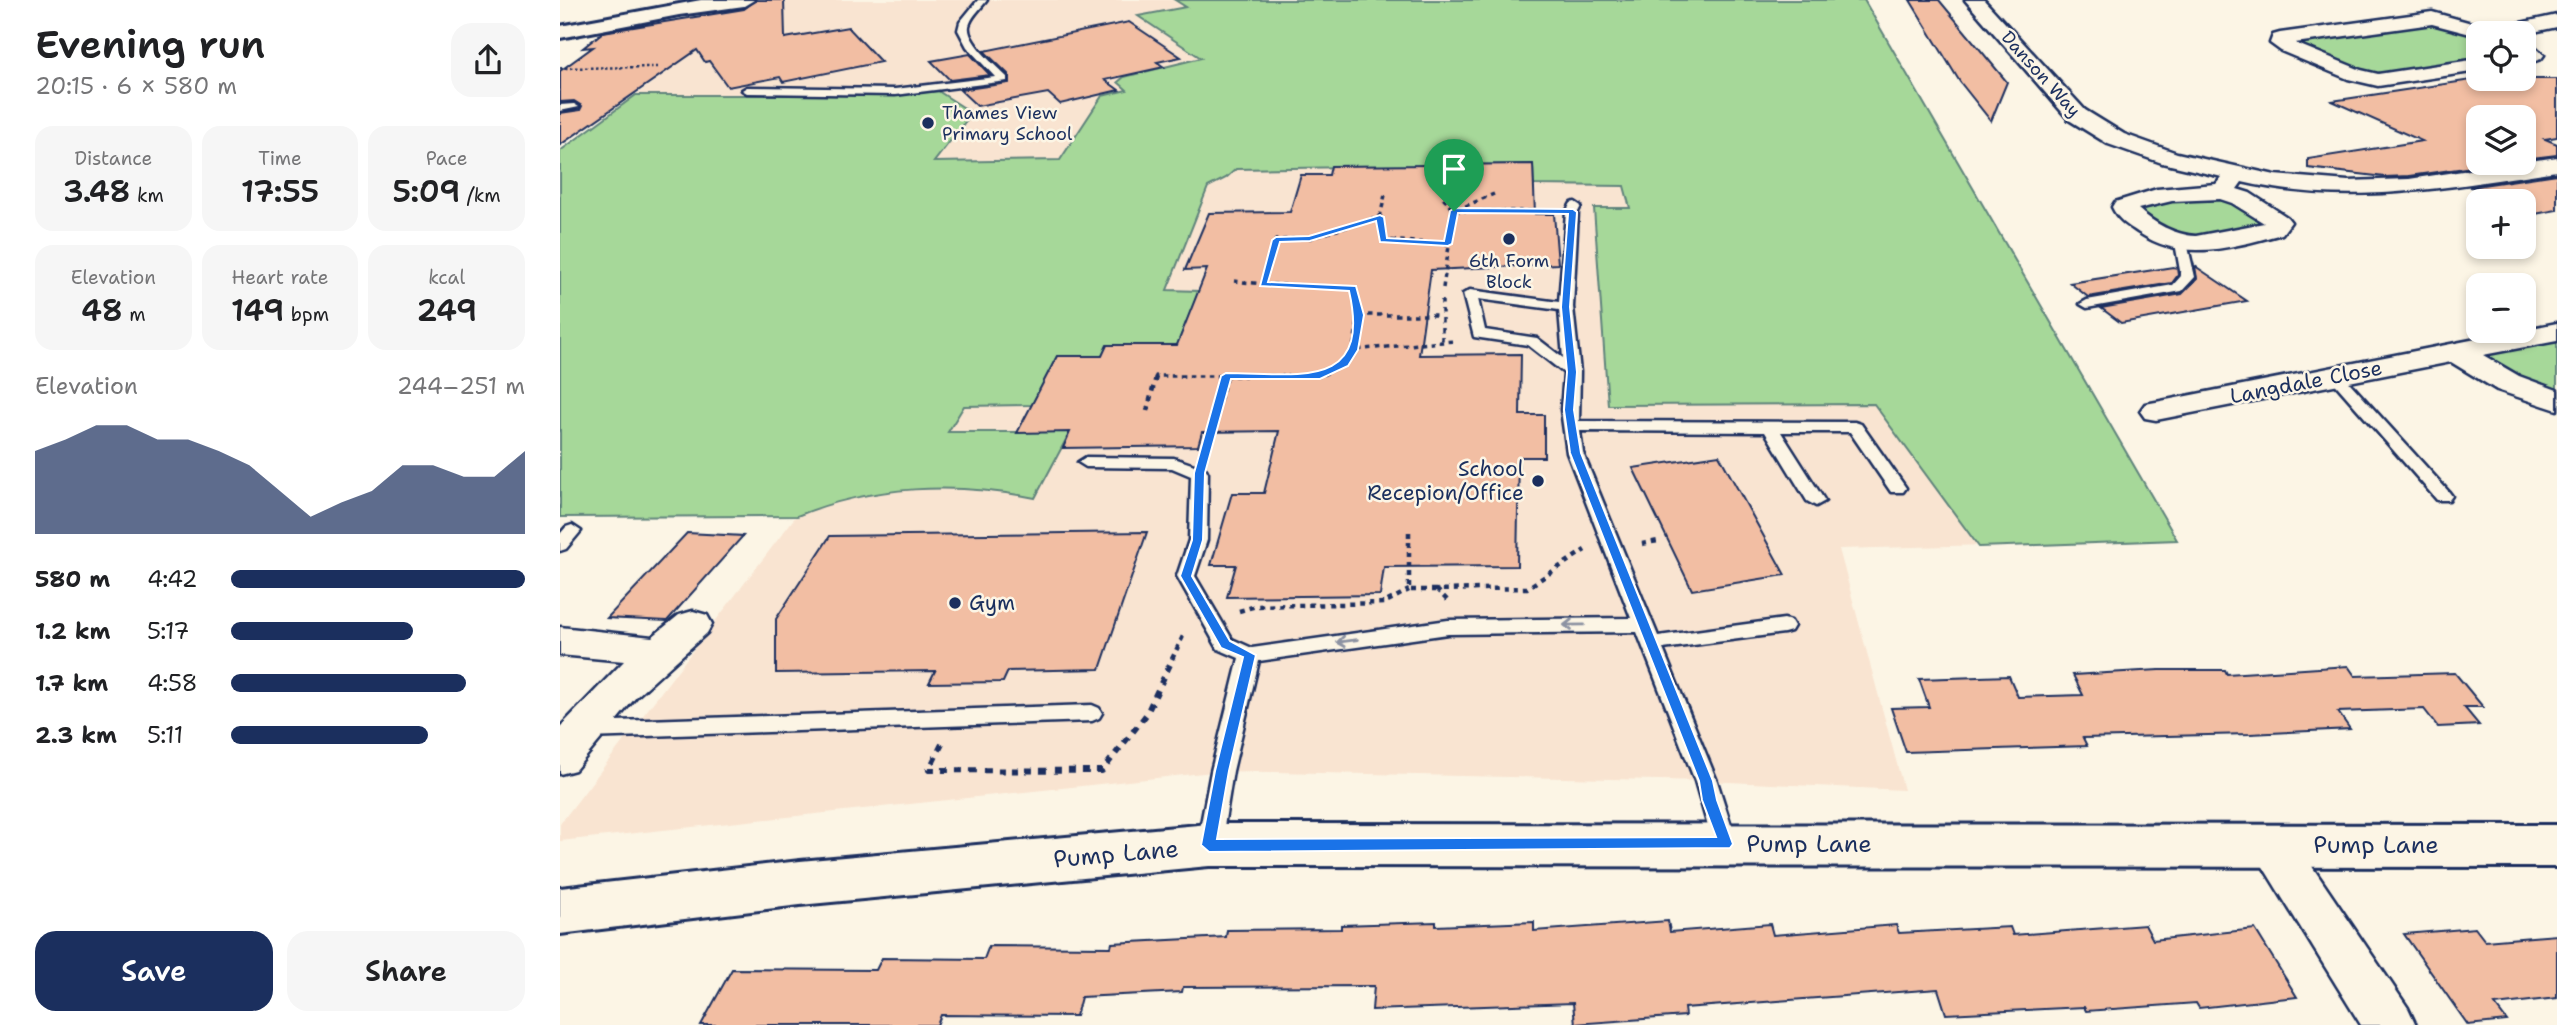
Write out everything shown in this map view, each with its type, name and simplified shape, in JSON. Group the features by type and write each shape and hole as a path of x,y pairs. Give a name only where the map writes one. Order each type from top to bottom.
{"street":[{"path":"560,32 666,11 744,0"},
{"name":"Danson Way","path":"1978,0 2077,115 2094,128 2229,183 2380,188 2434,183 2557,164"},
{"path":"2466,27 2432,18 2280,39 2280,43 2355,75 2378,80 2466,67"},
{"path":"2536,25 2557,21"},
{"path":"2181,243 2156,233 2129,215 2124,208 2131,202 2205,191 2229,183"},
{"name":"Danson Way","path":"2181,243 2196,244 2264,232 2276,226 2278,222 2274,218 2241,198 2229,183"},
{"name":"Langdale Close","path":"2157,411 2557,332"},
{"path":"2456,352 2508,383 2557,401"},
{"path":"570,744 659,651 693,624"},
{"path":"560,641 659,651"},
{"path":"2272,844 2390,1025"},
{"name":"Pump Lane","path":"560,911 800,883 1209,845 2557,846"}],"lane":[{"path":"747,90 895,92 1003,79 970,45 963,30 965,22 983,0"},
{"path":"560,107 574,107"},
{"path":"1574,209 1566,307 1572,372 1569,410 1575,453 1706,781 1725,844"},
{"path":"2087,304 2177,288 2188,277 2181,243"},
{"path":"1566,307 1471,294 1479,334 1532,341 1572,372"},
{"path":"2336,376 2444,496"},
{"path":"1572,426 1855,426 1897,488"},
{"path":"1770,426 1816,501"},
{"path":"1086,462 1174,463 1199,473 1198,540 1186,576 1225,645 1250,655 1448,627 1646,634 1784,626"},
{"path":"1209,845 1222,771 1250,655"},
{"path":"570,744 955,717 1092,713"}],"path":[{"path":"560,68 657,67"},
{"path":"1454,211 1494,194"},
{"path":"1385,195 1380,217 1383,240 1448,244"},
{"path":"1443,198 1454,211"},
{"path":"1454,211 1574,209"},
{"path":"1442,341 1440,316 1454,211"},
{"path":"1263,284 1276,240 1310,239 1380,217"},
{"path":"1147,411 1156,376 1320,376 1345,364 1353,350 1359,315 1353,288 1234,281"},
{"path":"1359,315 1440,316"},
{"path":"1353,350 1455,341"},
{"path":"1199,473 1226,376"},
{"path":"1409,532 1409,590"},
{"path":"955,717 929,771 1102,771 1146,715 1186,630 1256,606 1384,603 1409,590 1527,588 1591,547 1613,549"},
{"path":"1437,590 1473,626"}],"shaded area":[{"path":"798,0 1864,0 2177,540 1839,549 1904,790 1706,781 1222,771 560,841 560,824 796,516 560,517 560,151 718,34 740,7"}],"green space":[{"path":"1175,0 1864,0 2177,540 1979,547 1874,404 1608,405 1594,208 1630,208 1624,186 1534,185 1533,164 1236,169 1226,178 1208,187 1167,290 1199,291 1177,345 1108,345 1102,356 1057,356 1032,405 964,406 948,432 1070,432 1035,498 975,490 914,489 855,498 797,516 560,517 560,151 636,95 892,95 938,91 972,113 934,162 1060,160 1102,96 1127,90 1118,82 1124,77 1201,58 1138,16 1186,7"},
{"path":"2417,23 2462,28 2466,30 2466,64 2390,74 2357,72 2299,48 2301,40"},
{"path":"2221,196 2266,223 2180,239 2132,208 2182,198"},
{"path":"2557,332 2557,401 2456,352 2501,343 2536,343 2536,336"}],"building":[{"path":"756,0 784,0 785,38 848,27 881,62 783,82 780,77 728,87 709,61 705,62 697,50 560,145 560,113 580,110 582,106 574,101 560,102 560,71 593,47 583,48 603,32 744,9"},
{"path":"1910,0 1939,0 2007,82 1991,121 1960,82"},
{"path":"1129,22 1181,57 1157,62 1164,67 1105,80 1119,90 1060,104 1048,93 977,106 960,90 1009,83 1009,75 984,51"},
{"path":"970,54 990,75 950,80 931,61"},
{"path":"2536,79 2557,79 2557,137 2545,139 2557,144 2557,155 2536,158 2536,105 2466,105 2466,168 2385,177 2308,168 2308,159 2422,141 2332,101 2466,81 2466,91 2536,91"},
{"path":"1533,164 1535,214 1554,214 1558,264 1431,270 1419,355 1521,354 1520,415 1544,415 1544,457 1519,457 1517,566 1384,567 1380,595 1227,597 1236,565 1211,565 1232,493 1264,493 1279,431 1202,432 1198,446 1063,448 1070,432 1017,433 1057,356 1102,356 1107,345 1177,345 1207,269 1185,270 1209,213 1290,212 1301,175 1329,175 1331,166"},
{"path":"2557,174 2557,210 2536,214 2536,189 2469,187"},
{"path":"2195,266 2247,301 2121,323 2101,308 2182,294 2197,279"},
{"path":"2177,268 2178,275 2172,283 2088,297 2070,283"},
{"path":"1719,455 1785,575 1692,590 1633,468"},
{"name":"Gym","path":"1147,532 1100,669 1008,671 1003,682 929,683 935,671 776,673 776,619 830,536"},
{"path":"687,533 743,536 667,621 607,618"},
{"path":"2348,666 2355,676 2455,673 2483,707 2464,707 2479,725 2438,727 2424,709 2338,712 2350,729 2083,738 2087,746 1906,752 1891,708 1929,707 1919,679 2009,676 2018,697 2083,695 2073,675 2159,670 2225,670 2227,674"},
{"path":"1668,921 1670,932 1770,924 1773,935 1896,925 1899,933 2010,927 2013,935 2145,925 2153,940 2255,929 2297,997 2199,1008 2196,1003 2086,1011 2084,1007 1946,1014 1938,989 1684,1008 1685,1016 1575,1024 1573,1003 1372,1010 1374,986 1183,987 1182,992 1081,997 1076,1016 941,1015 937,1025 701,1025 732,969 876,970 882,958 984,959 989,946 1111,947 1112,943 1226,937 1227,930 1341,929 1341,925 1436,922 1436,926 1534,922 1534,931"},
{"path":"2475,928 2485,941 2557,935 2557,998 2495,1005 2507,1021 2468,1025 2404,934"}],"place":[{"name":"Thames View Primary School","path":"928,123"},
{"name":"6th Form Block","path":"1509,239"},
{"name":"School Recepion/Office","path":"1538,481"},
{"name":"Gym","path":"955,603"}],"route":[{"path":"1454,211 1573,212 1566,307 1572,372 1569,410 1575,453 1706,781 1725,844 1209,845 1222,771 1250,655 1225,645 1186,576 1198,540 1199,473 1226,376 1320,376 1345,364 1353,350 1359,315 1353,288 1263,284 1276,240 1310,239 1380,217 1383,240 1448,244 1454,211"}]}
